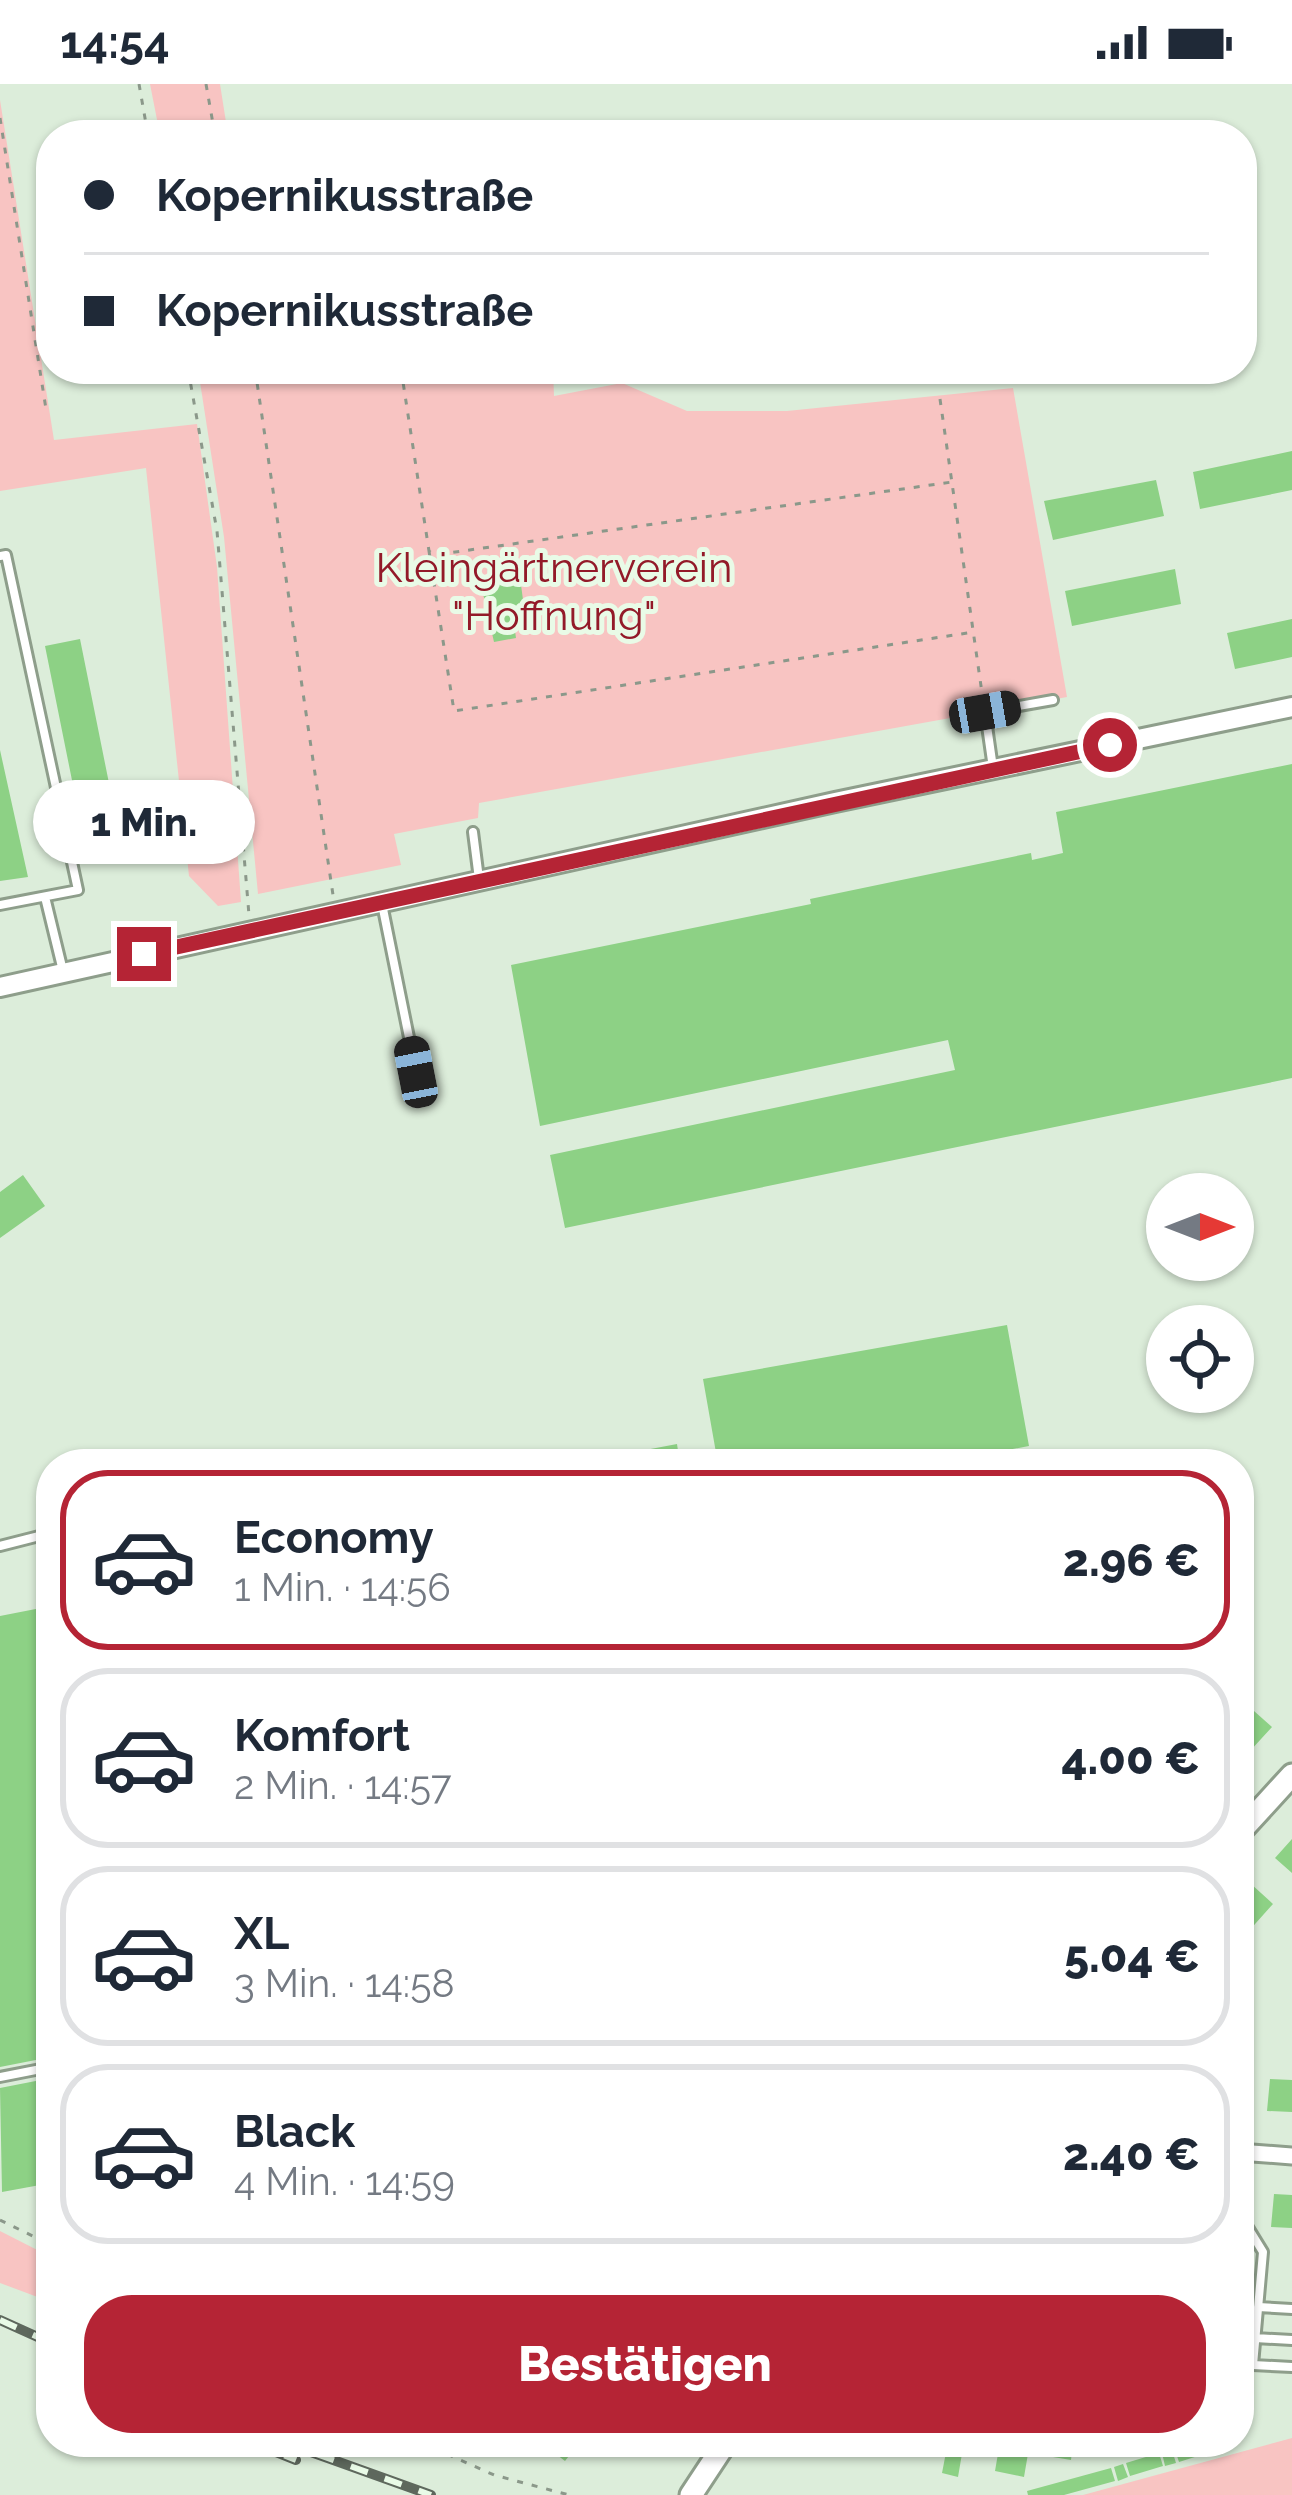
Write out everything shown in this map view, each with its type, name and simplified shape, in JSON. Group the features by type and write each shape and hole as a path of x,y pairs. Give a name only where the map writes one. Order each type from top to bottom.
{"main road":[{"path":"1254,1816 1292,1774"},
{"path":"691,2495 716,2457"}],"street":[{"path":"0,987 1292,707"},
{"path":"1254,2153 1292,2156"}],"lane":[{"path":"0,556 6,555 78,890 0,905"},
{"path":"994,769 985,712 1053,700"},
{"path":"473,832 479,880"},
{"path":"45,897 64,973"},
{"path":"382,903 416,1072"},
{"path":"0,1546 36,1537"},
{"path":"0,2077 36,2070"},
{"path":"1254,2237 1263,2252 1254,2347"},
{"path":"1257,2307 1292,2309"},
{"path":"1255,2338 1292,2340"},
{"path":"1254,2365 1292,2367"}],"path":[{"path":"139,84 145,120"},
{"path":"206,84 212,120"},
{"path":"0,118 36,347"},
{"path":"42,384 46,410"},
{"path":"191,384 217,531 250,931"},
{"path":"257,384 336,912"},
{"path":"403,384 454,711 974,632"},
{"path":"940,399 985,712"},
{"path":"429,551 443,556 952,482"},
{"path":"0,2220 36,2238"},
{"path":"454,2457 494,2475 568,2495"}],"green space":[{"path":"150,84 220,84 226,120 157,120"},
{"path":"0,100 36,327 36,384 45,384 54,440 197,424 217,567 241,902 218,906 189,876 146,468 0,491"},
{"name":"Kleingärtnerverein \"Hoffnung\"","path":"200,384 554,384 554,396 624,384 687,411 787,411 1013,388 1067,697 479,803 478,818 394,834 401,865 258,894 224,537"},
{"path":"0,2231 36,2249 36,2296 0,2283"},
{"path":"1292,2438 1292,2495 1083,2495 1222,2457 1254,2457 1254,2448"}],"building":[{"path":"1292,451 1292,490 1200,509 1193,472"},
{"path":"1156,480 1164,516 1053,540 1044,501"},
{"path":"518,562 525,615 513,617 516,638 494,642 482,589 490,588 487,567"},
{"path":"1175,569 1181,604 1072,626 1065,591"},
{"path":"1292,619 1292,657 1235,669 1227,633"},
{"path":"80,639 117,823 82,830 45,646"},
{"path":"0,750 28,877 0,881"},
{"path":"1292,764 1292,1078 565,1228 550,1155 955,1070 948,1040 540,1126 511,965 1031,853 1032,860 1063,853 1056,812"},
{"path":"23,1175 45,1206 0,1238 0,1192"},
{"path":"1007,1325 1029,1446 715,1449 703,1379"},
{"path":"36,1609 36,2060 0,2067 0,1616"},
{"path":"1254,1711 1272,1727 1254,1747"},
{"path":"1292,1839 1292,1873 1275,1858"},
{"path":"1254,1887 1273,1904 1254,1925"},
{"path":"1270,2079 1292,2080 1292,2112 1267,2111"},
{"path":"36,2081 36,2186 2,2192 0,2088"},
{"path":"1274,2194 1292,2195 1292,2228 1271,2227"},
{"path":"945,2457 961,2457 958,2477 942,2473"},
{"path":"997,2457 1027,2457 1024,2477 995,2471"},
{"path":"1160,2457 1163,2466 1130,2476 1126,2463"},
{"path":"1123,2464 1128,2477 1118,2481 1114,2467"},
{"path":"1111,2468 1115,2481 1064,2495 1028,2495 1027,2491"}],"railway":[{"path":"0,2320 36,2336"},
{"path":"288,2457 296,2460"},
{"path":"325,2457 431,2495"}],"route":[{"path":"144,954 1110,745"}]}
